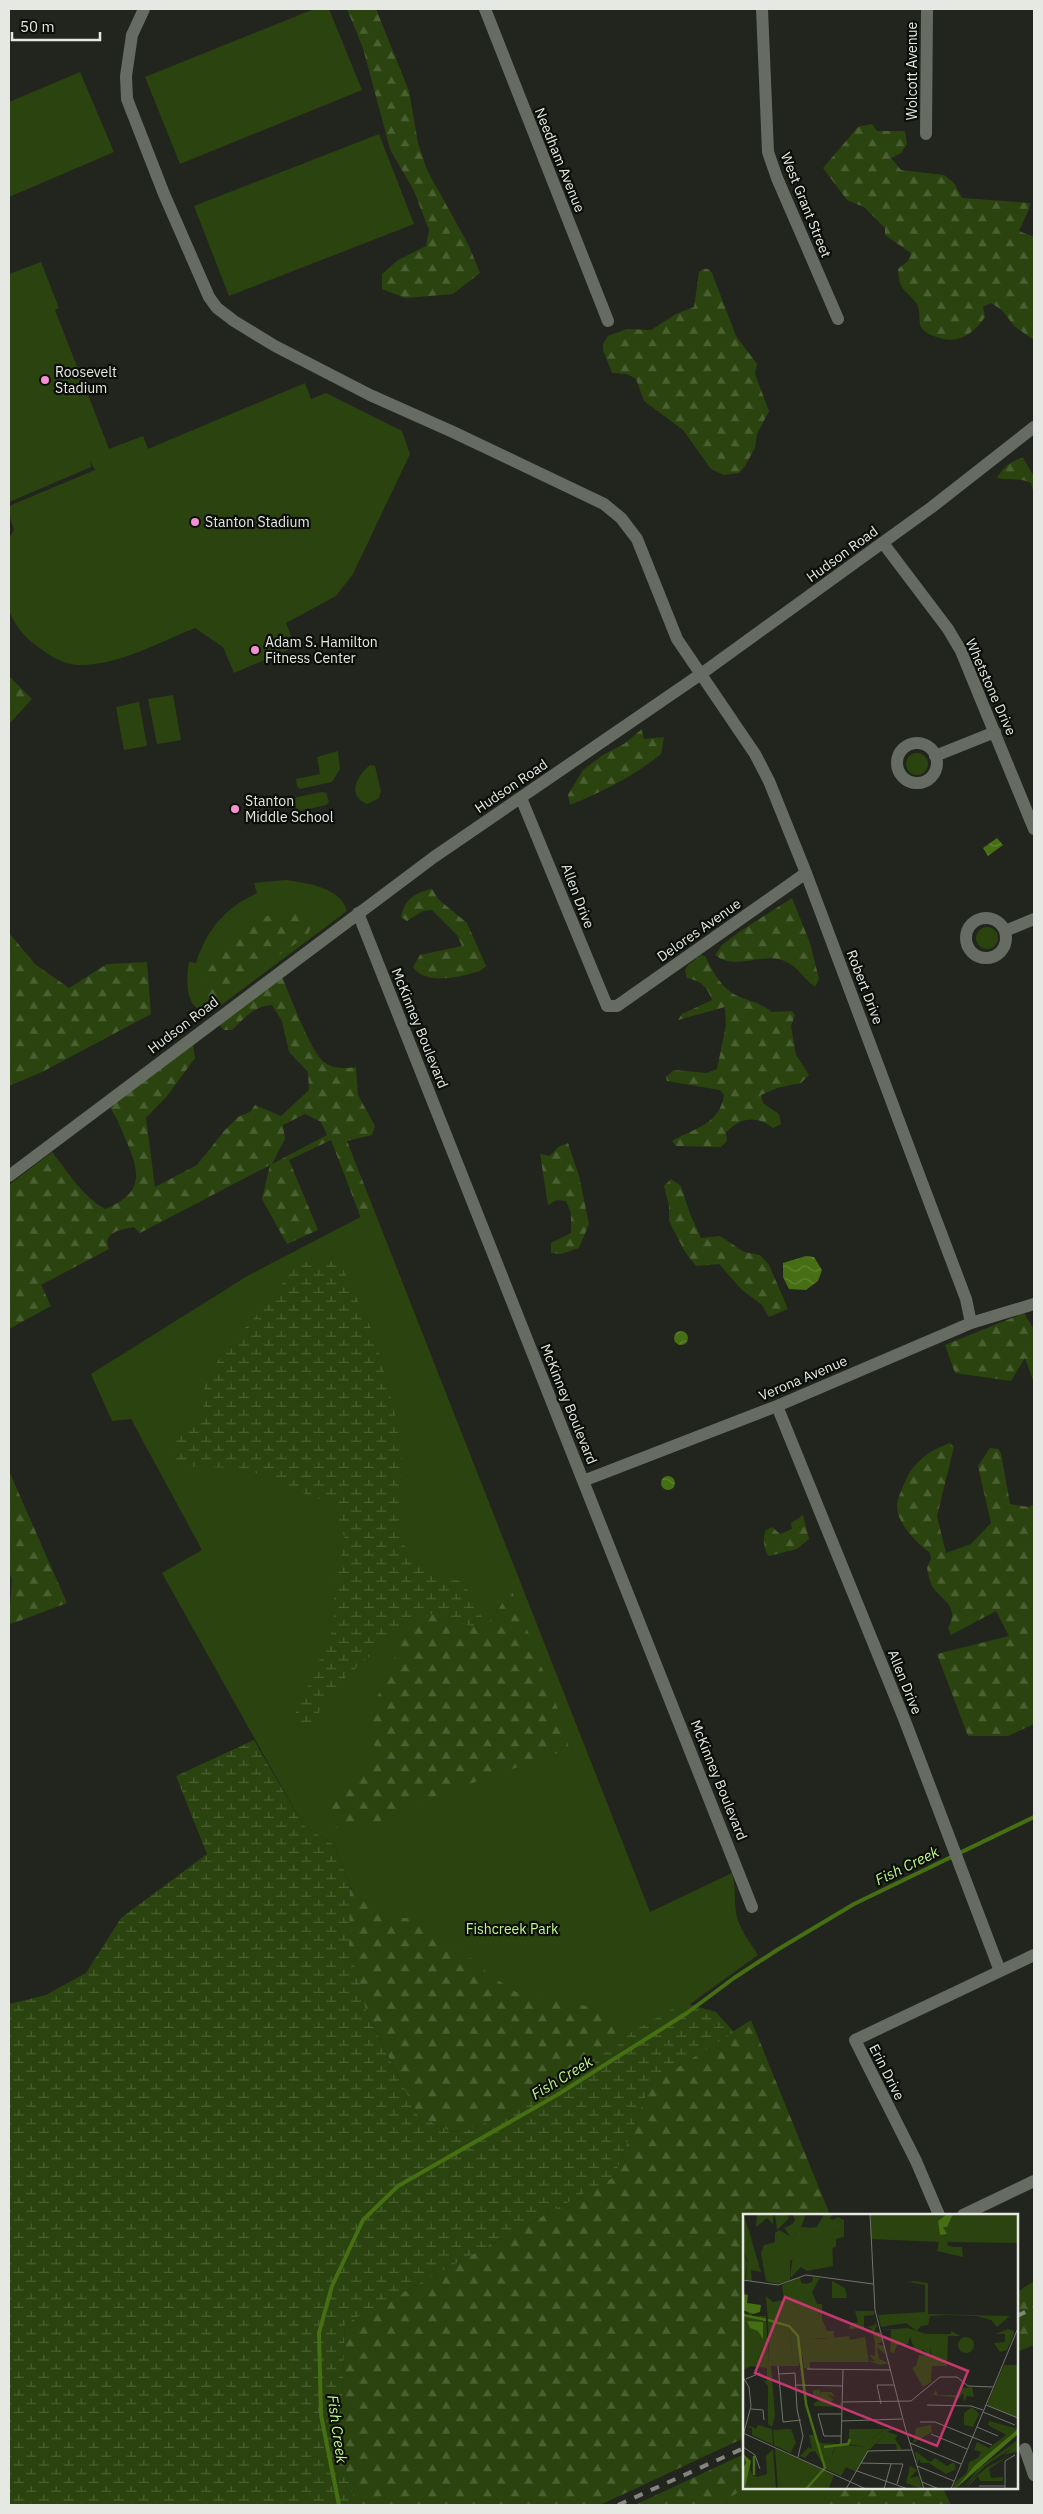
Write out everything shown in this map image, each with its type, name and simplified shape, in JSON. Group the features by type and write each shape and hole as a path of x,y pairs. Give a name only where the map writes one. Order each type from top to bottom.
{"street":[{"name":"Robert Drive","path":"144,9 132,35 126,76 127,99 164,194 209,297 217,308 275,346 370,395 471,440 583,494 614,511 629,526 637,539 671,628 755,754 806,873 966,1299 971,1323"},
{"name":"Needham Avenue","path":"485,9 608,321"},
{"name":"West Grant Street","path":"762,9 768,152 777,178 838,319"},
{"name":"Wolcott Avenue","path":"926,134 927,9"},
{"name":"Hudson Road","path":"9,1176 434,856 701,674 972,477 1034,427"},
{"name":"Whetstone Drive","path":"883,543 948,628 961,651 1034,829"},
{"path":"936,756 995,732"},
{"name":"Allen Drive","path":"521,798 607,1006"},
{"name":"Delores Avenue","path":"607,1006 617,1006 806,873"},
{"name":"McKinney Boulevard","path":"358,912 752,1907"},
{"path":"1005,931 1034,919"},
{"name":"Verona Avenue","path":"583,1481 777,1406 971,1323 1034,1304"},
{"name":"Allen Drive","path":"777,1406 905,1721 950,1844 1000,1971"},
{"name":"Erin Drive","path":"939,2214 916,2162 854,2040 1034,1955"},
{"path":"965,2214 1034,2181"},
{"path":"1024,2449 1034,2475"}],"green space":[{"path":"314,9 329,9 362,90 180,164 145,77"},
{"path":"347,9 376,9 409,91 418,143 427,170 469,246 480,273 453,294 405,298 382,289 382,274 398,260 426,246 429,230 414,191 390,149 363,48"},
{"path":"80,72 114,152 9,197 9,102"},
{"path":"872,124 877,131 905,131 907,144 901,153 891,158 901,170 944,175 954,183 962,198 1030,203 1019,231 1032,236 1034,234 1034,340 1014,326 1002,310 991,303 983,307 985,317 981,323 970,333 958,339 944,339 930,335 921,327 918,306 901,286 899,277 898,269 908,261 911,253 885,235 885,228 864,207 847,200 823,168 858,127"},
{"path":"379,134 414,224 229,296 194,206"},
{"name":"Stanton Stadium","path":"41,262 59,308 55,310 109,449 143,436 148,449 305,383 311,399 326,393 402,431 410,454 353,574 336,596 286,623 293,641 288,643 290,649 234,673 223,647 195,628 108,662 78,665 61,661 46,653 28,639 17,626 9,611 9,538 14,530 9,514 9,506 95,470 90,461 91,467 9,502 9,274"},
{"path":"703,269 708,269 712,273 736,336 757,364 755,374 769,411 757,434 755,448 739,473 724,475 711,469 683,430 644,401 636,379 627,374 612,373 603,350 603,344 608,336 627,329 651,330 676,314 694,307 699,272"},
{"path":"1023,458 1034,476 1034,494 1031,483 1022,480 997,478 1008,465 1015,460"},
{"path":"9,676 32,699 9,724"},
{"path":"173,695 181,740 157,744 148,699"},
{"path":"139,702 147,746 124,750 116,707"},
{"path":"642,729 644,739 664,737 661,754 617,783 570,805 568,795 583,770 603,755 624,744"},
{"path":"338,751 340,769 332,782 300,789 297,786 296,779 320,774 317,757"},
{"path":"917,753 925,756 928,764 925,772 917,775 909,772 906,764 909,756"},
{"path":"370,765 375,766 381,791 379,798 367,804 357,796 355,791 361,774"},
{"path":"322,792 326,793 329,802 326,805 300,811 296,808 294,800 297,797"},
{"path":"286,880 313,885 330,891 338,896 347,911 212,1012 203,1012 192,1003 189,996 187,979 189,962 196,963 206,940 219,921 236,905 257,893 254,883"},
{"path":"432,889 438,899 467,923 486,966 480,971 463,976 435,978 419,973 413,967 420,955 462,946 457,935 432,910 423,911 407,921 401,917 405,906 411,898"},
{"path":"792,898 810,943 819,979 815,987 796,968 782,960 774,958 731,962 715,955 722,945 739,932"},
{"path":"292,909 311,926 308,935 205,1005 204,970 209,958 217,947 239,929 252,922"},
{"path":"987,927 995,930 998,938 995,946 987,949 979,946 976,938 979,930"},
{"path":"9,933 35,964 69,988 107,964 147,962 151,1014 42,1072 9,1086"},
{"path":"701,955 705,956 723,985 734,994 760,1004 772,1012 792,1011 795,1015 791,1026 796,1055 809,1075 801,1083 777,1088 761,1095 763,1103 779,1114 781,1124 773,1128 761,1121 755,1120 737,1123 726,1132 727,1141 721,1147 676,1146 672,1141 697,1129 711,1119 717,1113 724,1095 720,1090 667,1081 666,1077 674,1070 707,1073 717,1069 726,1025 725,1007 678,1020 682,1014 712,1000 703,985 687,978 685,970 688,965"},
{"path":"282,977 304,1031 323,1062 342,1068 356,1067 358,1095 375,1126 372,1135 347,1141 374,1210 361,1218 331,1140 289,1160 318,1230 287,1244 262,1199 270,1165 140,1233 134,1227 114,1233 108,1239 109,1249 41,1285 51,1306 9,1329 9,1185 52,1152 82,1190 105,1209 125,1198 135,1184 135,1167 122,1130 109,1106 193,1043 195,1058 167,1096 146,1118 155,1187 197,1165 225,1130 238,1117 250,1112 255,1105 281,1116 309,1090 308,1072 289,1052 282,1021 272,1005 255,1010 232,1030 224,1030 219,1024","holes":["305,1114 321,1122 327,1135 272,1164 285,1139 283,1125"]},
{"path":"568,1143 579,1176 589,1224 579,1248 561,1254 551,1253 551,1243 571,1233 571,1213 566,1201 557,1200 548,1205 540,1154 550,1156 558,1147"},
{"path":"671,1179 681,1186 690,1214 701,1238 720,1236 744,1252 760,1255 769,1265 788,1309 769,1317 762,1305 742,1290 719,1264 696,1266 685,1252 669,1221 669,1206 664,1186"},
{"name":"Fishcreek Park","path":"374,1210 650,1912 732,1873 737,1918 758,1955 628,2049 443,2123 334,1845 303,1825 162,1573 202,1550 131,1419 112,1421 91,1374 249,1275"},
{"path":"327,1258 343,1269 375,1337 396,1418 402,1454 400,1539 420,1567 464,1583 485,1623 475,1627 431,1614 400,1629 348,1675 333,1691 307,1731 296,1713 334,1627 334,1589 345,1539 334,1504 297,1491 244,1468 171,1466 176,1434 203,1421 204,1384 224,1351 263,1308 297,1264"},
{"path":"1024,1313 1033,1328 1034,1383 1025,1358 1011,1381 955,1373 945,1345"},
{"path":"950,1443 954,1447 937,1516 946,1553 971,1544 991,1523 978,1466 990,1448 998,1449 1001,1453 1010,1504 1029,1507 1034,1504 1034,1724 1008,1736 968,1736 937,1654 1009,1636 996,1611 951,1635 948,1628 951,1620 951,1608 935,1590 929,1578 927,1568 931,1559 930,1553 904,1527 898,1514 899,1497 913,1468 929,1453"},
{"path":"9,1471 67,1603 11,1624 9,1620 12,1579 9,1572"},
{"path":"803,1515 809,1539 797,1549 769,1556 764,1543 766,1530 772,1527 780,1534 792,1529 791,1523"},
{"path":"512,1591 563,1722 569,1749 418,1802 374,1824 344,1830 326,1824 334,1802 363,1772 374,1747 371,1729 374,1701 385,1685 406,1626 431,1614 466,1624 484,1624 497,1613"},
{"path":"254,1740 303,1825 334,1845 350,1886 349,1945 367,2014 418,2116 450,2131 463,2132 492,2120 618,2045 633,2031 684,2003 716,2012 734,2032 650,2085 614,2177 345,2324 340,2451 356,2505 9,2505 9,2004 46,1995 86,1973 121,1918 207,1854 176,1776"},
{"path":"345,1887 364,1895 382,1918 415,1918 449,1940 493,1977 516,1992 596,2008 633,2031 618,2045 492,2120 463,2132 450,2131 418,2116 367,2014 339,1912"},
{"path":"751,2020 830,2214 743,2214 743,2438 600,2505 356,2505 340,2451 345,2324 614,2177 650,2085"},
{"path":"1034,2281 1034,2345 1018,2352 1018,2291"},
{"path":"743,2454 744,2489 716,2505 635,2505"},
{"path":"743,2488 835,2489 846,2505 669,2505"},
{"path":"819,2489 943,2489 951,2505 827,2505"}],"water":[{"path":"997,838 1003,845 988,856 983,848"},
{"path":"806,1256 814,1257 822,1270 818,1281 806,1290 789,1289 783,1277 783,1263"},
{"path":"678,1331 684,1331 688,1338 684,1345 678,1345 674,1341 674,1335"},
{"path":"665,1476 671,1476 675,1483 671,1490 665,1490 661,1486 661,1480"}],"waterway":[{"name":"Fish Creek","path":"339,2505 321,2415 319,2333 332,2286 363,2220 398,2186 557,2095 687,2013 734,1978 777,1950 854,1904 1034,1817"}],"railway":[{"path":"1018,2316 1034,2308"},
{"path":"618,2505 743,2448"}],"place":[{"name":"Roosevelt Stadium","path":"45,380"},
{"name":"Stanton Stadium","path":"195,522"},
{"name":"Adam S. Hamilton Fitness Center","path":"255,650"},
{"name":"Stanton Middle School","path":"235,809"}]}
